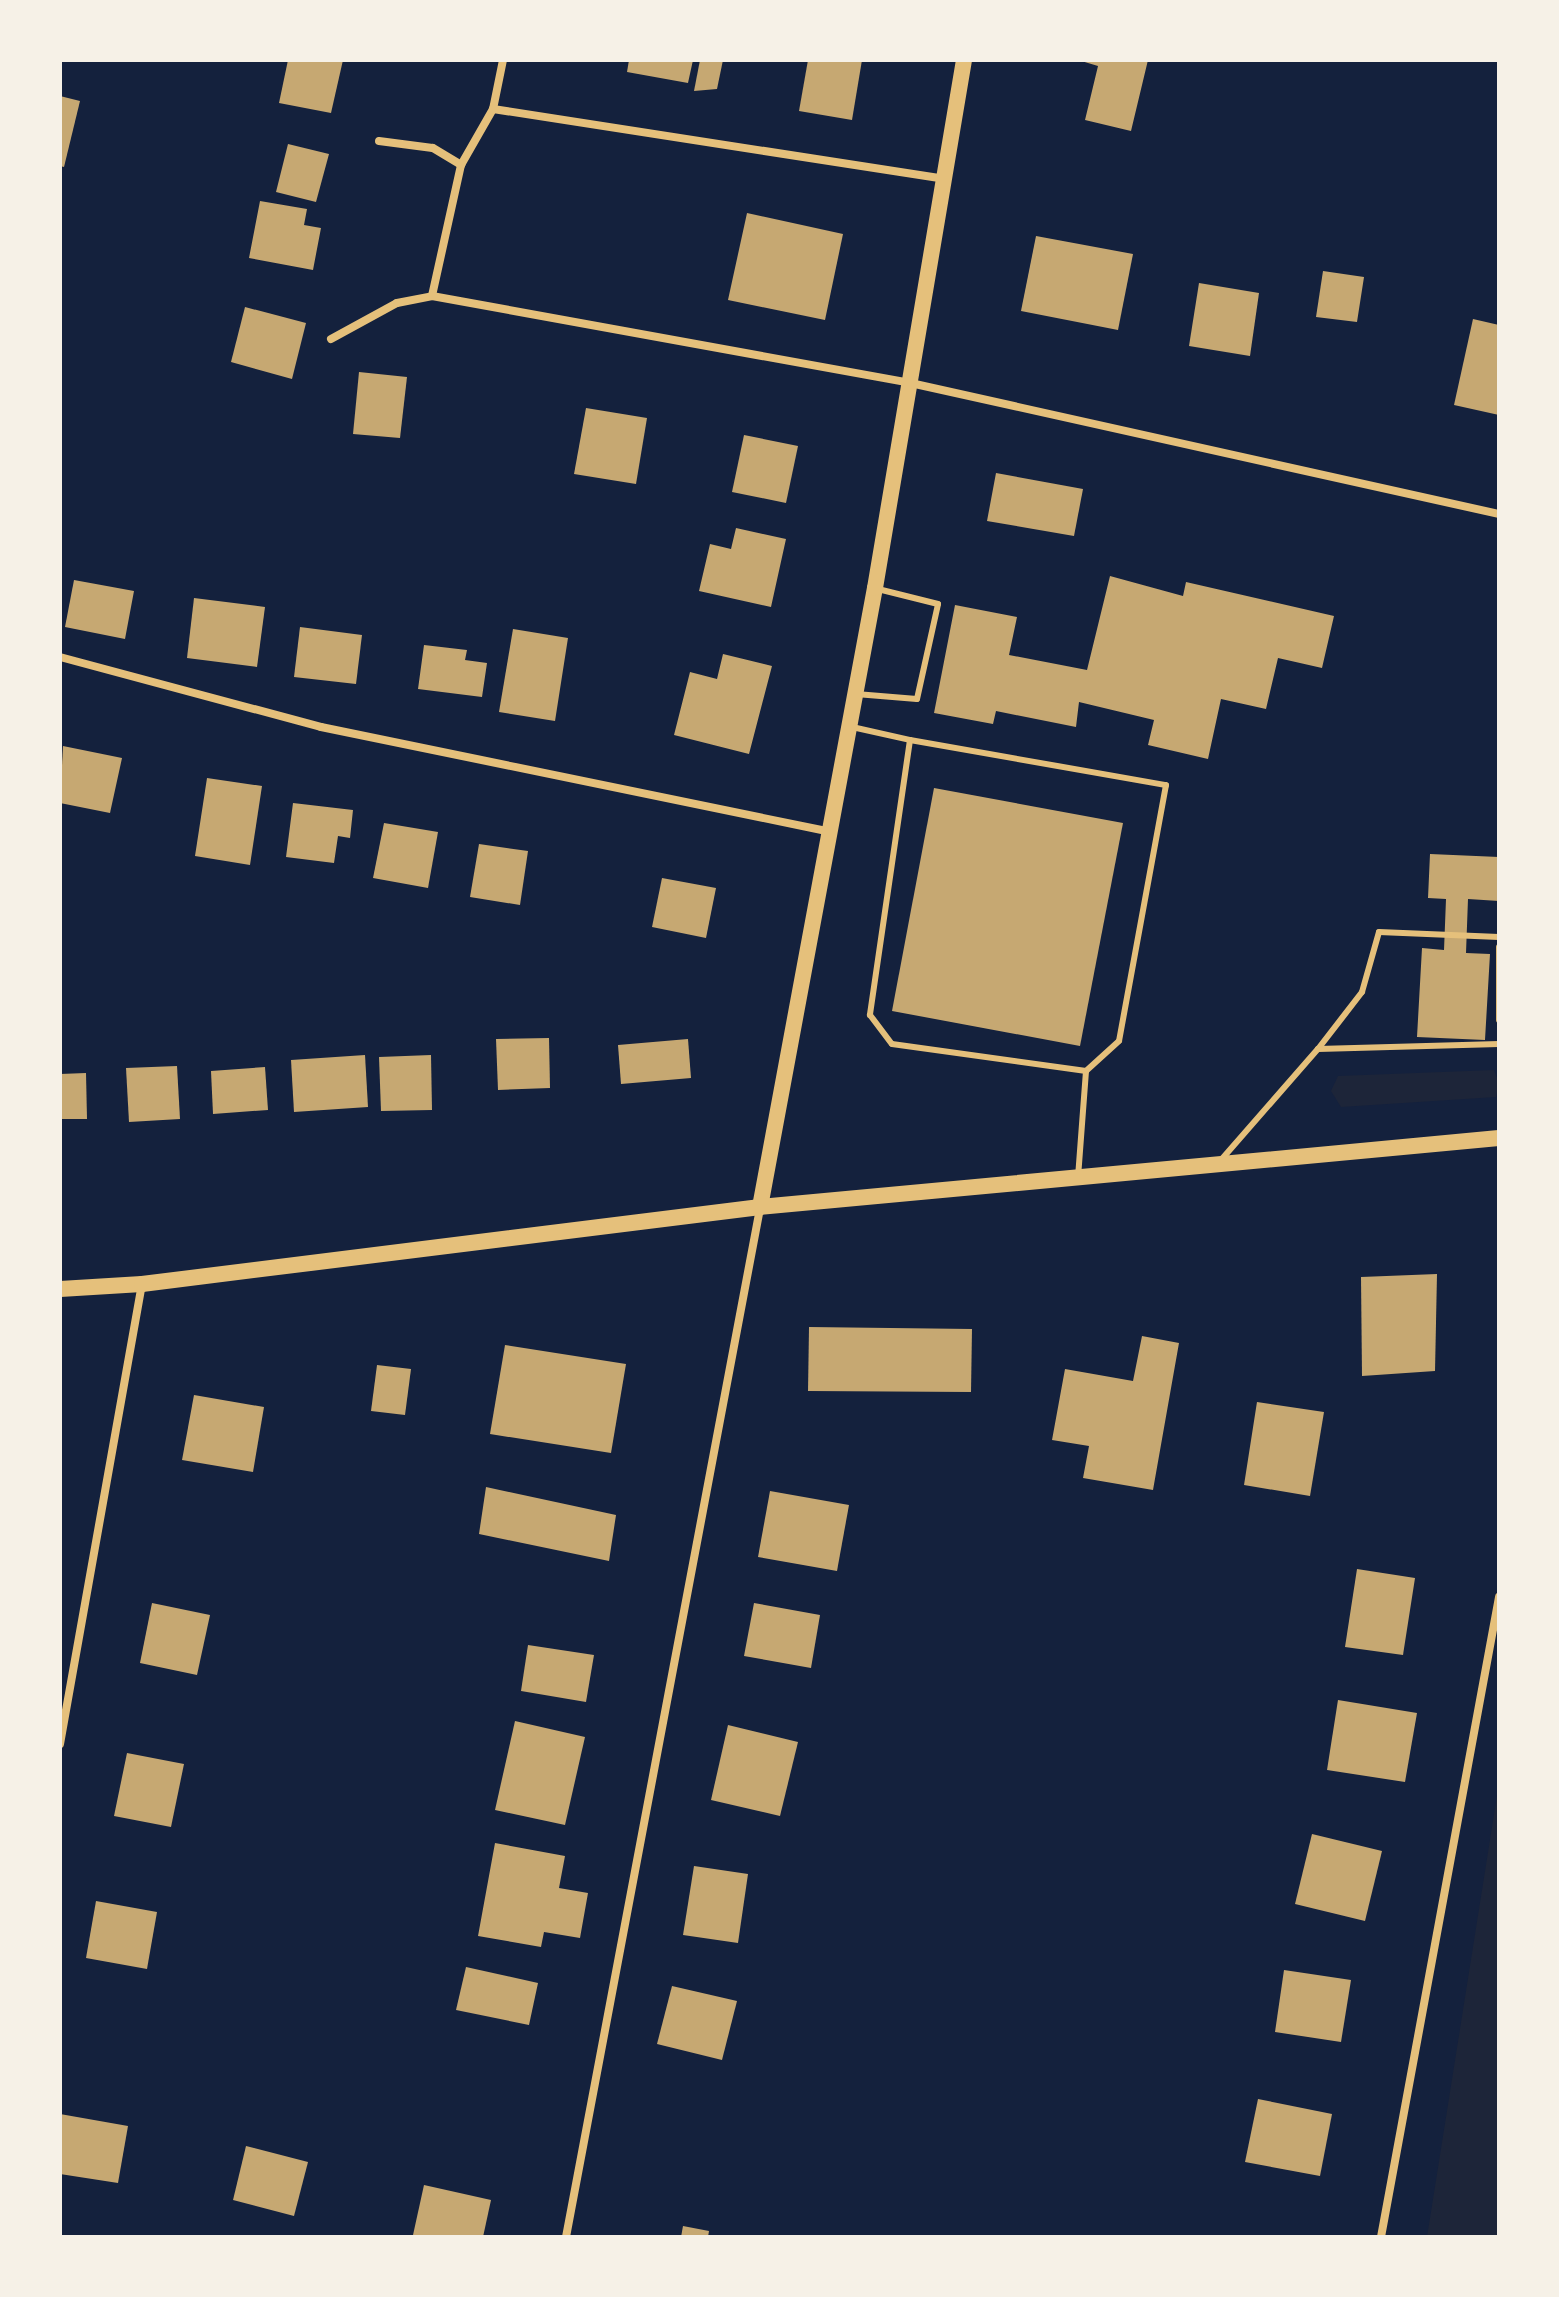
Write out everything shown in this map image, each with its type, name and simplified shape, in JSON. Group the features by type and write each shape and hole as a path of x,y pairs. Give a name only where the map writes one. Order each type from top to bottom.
{"main road":[{"path":"760,1207 875,588 906,382 964,60"},
{"path":"60,1289 142,1284 760,1207 1499,1138"}],"street":[{"path":"432,296 461,165 493,109 503,60"},
{"path":"493,109 941,178"},
{"path":"379,141 433,148 461,165"},
{"path":"331,339 397,303 432,296 906,382 1499,514"},
{"path":"60,657 321,727 831,832"},
{"path":"566,2237 760,1207"},
{"path":"60,1744 142,1284"},
{"path":"1381,2237 1499,1597"}],"lane":[{"path":"856,694 917,699 938,604 875,588"},
{"path":"850,726 910,740 1166,785 1119,1041 1086,1071 1078,1177"},
{"path":"910,740 870,1015 892,1044 1086,1071"},
{"path":"1218,1164 1318,1049 1362,992 1379,932 1499,937"},
{"path":"1499,947 1499,1020"},
{"path":"1318,1049 1499,1044"}],"shaded area":[{"path":"1494,1070 1499,1084 1496,1097 1341,1107 1331,1091 1338,1076"},
{"path":"1499,1783 1499,2237 1427,2237"}],"building":[{"path":"288,60 343,60 331,113 279,103"},
{"path":"629,60 693,60 688,83 627,72"},
{"path":"700,60 723,60 717,89 694,91"},
{"path":"808,60 862,60 852,120 799,111"},
{"path":"1078,60 1148,60 1131,131 1085,120 1098,66"},
{"path":"60,96 80,101 64,167 60,166"},
{"path":"288,144 329,154 316,202 276,192"},
{"path":"260,201 307,209 304,225 321,228 313,270 249,258"},
{"path":"747,213 843,234 825,320 728,300"},
{"path":"1036,236 1133,254 1118,330 1021,311"},
{"path":"1323,271 1364,277 1357,322 1316,317"},
{"path":"1199,283 1259,293 1250,356 1189,346"},
{"path":"245,307 306,323 292,379 231,362"},
{"path":"1473,319 1499,325 1499,415 1454,405"},
{"path":"359,372 407,377 400,438 353,434"},
{"path":"586,408 647,418 636,484 574,474"},
{"path":"744,435 798,446 786,503 732,492"},
{"path":"996,473 1083,489 1074,536 987,521"},
{"path":"736,528 786,539 771,607 699,591 710,544 731,549"},
{"path":"1110,576 1183,596 1186,582 1334,616 1322,668 1278,658 1266,709 1221,699 1208,759 1148,745 1154,720 1079,702 1076,727 996,711 993,724 934,713 955,605 1017,617 1009,655 1087,670"},
{"path":"74,580 134,591 125,639 65,627"},
{"path":"194,598 265,607 257,667 187,658"},
{"path":"300,627 362,635 356,684 294,677"},
{"path":"513,629 568,638 555,721 499,712"},
{"path":"424,645 467,650 465,660 487,663 482,697 418,689"},
{"path":"723,654 772,666 749,754 674,735 690,672 717,679"},
{"path":"63,746 122,758 110,813 60,803"},
{"path":"207,778 262,786 250,865 195,856"},
{"path":"934,788 1123,823 1080,1046 892,1011"},
{"path":"293,803 353,810 350,838 338,836 334,863 286,857"},
{"path":"384,823 438,832 428,888 373,878"},
{"path":"479,844 528,851 520,905 470,897"},
{"path":"1430,854 1499,857 1499,901 1468,899 1466,953 1490,954 1485,1040 1417,1037 1422,948 1444,950 1446,899 1428,898"},
{"path":"662,878 716,888 706,938 652,927"},
{"path":"549,1038 550,1088 498,1090 496,1039"},
{"path":"688,1039 691,1078 621,1084 618,1045"},
{"path":"365,1055 368,1107 294,1112 291,1060"},
{"path":"431,1055 432,1110 381,1111 379,1057"},
{"path":"177,1066 180,1119 129,1122 126,1068"},
{"path":"265,1067 268,1110 213,1114 211,1071"},
{"path":"86,1073 87,1119 60,1119 60,1074"},
{"path":"1437,1274 1435,1371 1362,1376 1361,1277"},
{"path":"809,1327 972,1329 971,1392 808,1391"},
{"path":"1142,1336 1179,1343 1153,1490 1083,1478 1089,1446 1052,1440 1065,1369 1133,1381"},
{"path":"505,1345 626,1364 611,1453 490,1434"},
{"path":"377,1365 411,1369 405,1415 371,1411"},
{"path":"194,1395 264,1407 253,1472 182,1460"},
{"path":"1257,1402 1324,1412 1310,1496 1244,1485"},
{"path":"486,1487 616,1515 609,1561 479,1534"},
{"path":"770,1491 849,1505 837,1571 758,1557"},
{"path":"1357,1569 1415,1578 1403,1655 1345,1647"},
{"path":"152,1603 210,1615 197,1675 140,1663"},
{"path":"754,1603 820,1615 811,1668 744,1656"},
{"path":"528,1645 594,1655 586,1702 521,1691"},
{"path":"1338,1700 1417,1713 1405,1782 1327,1770"},
{"path":"515,1721 585,1737 565,1825 495,1810"},
{"path":"728,1725 798,1742 780,1816 711,1800"},
{"path":"127,1753 184,1764 171,1827 114,1816"},
{"path":"1312,1834 1382,1851 1365,1921 1295,1904"},
{"path":"495,1843 565,1856 559,1888 588,1893 580,1938 544,1932 541,1947 478,1936"},
{"path":"694,1866 748,1874 738,1943 683,1935"},
{"path":"96,1901 157,1912 147,1969 86,1958"},
{"path":"466,1967 538,1983 529,2025 456,2010"},
{"path":"1284,1970 1351,1980 1341,2042 1275,2032"},
{"path":"672,1986 737,2001 722,2060 657,2044"},
{"path":"1258,2099 1332,2114 1320,2176 1245,2162"},
{"path":"60,2114 128,2126 118,2183 60,2174"},
{"path":"246,2146 308,2162 294,2216 233,2200"},
{"path":"424,2185 491,2200 483,2237 413,2235"},
{"path":"683,2226 709,2231 708,2237 681,2237"}]}
